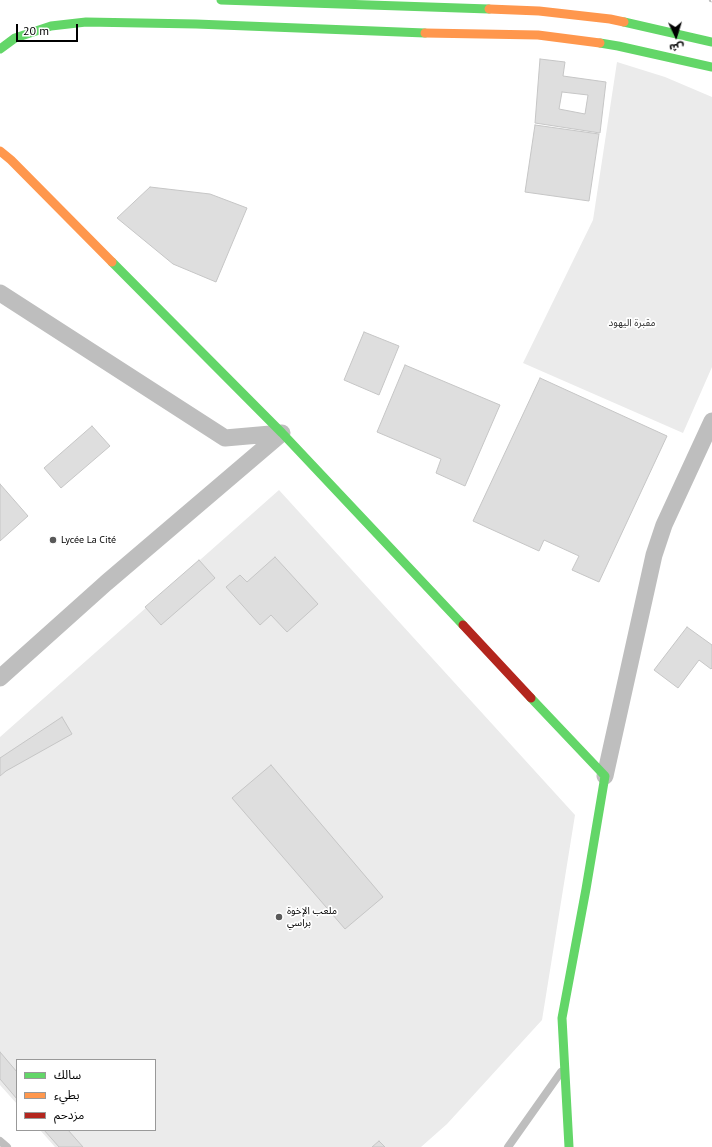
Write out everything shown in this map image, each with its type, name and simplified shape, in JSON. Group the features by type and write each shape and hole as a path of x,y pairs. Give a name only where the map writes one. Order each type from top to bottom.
{"main road":[{"path":"374,0 394,7"},
{"path":"220,1 538,11 602,18 712,42"},
{"path":"196,24 206,14"},
{"path":"0,49 15,38 51,26 86,22 196,24 434,33 538,35 618,46 712,67"},
{"path":"0,139 10,160"},
{"path":"0,151 282,433 604,776 586,889 562,1018 569,1147"}],"street":[{"path":"0,292 225,438 282,433"},
{"path":"604,776 654,555 664,525 712,421"},
{"path":"0,678 106,583 282,433"}],"lane":[{"path":"508,1147 565,1066"},
{"path":"0,1141 7,1147"}],"green space":[{"name":"مقبرة اليهود","path":"617,62 665,77 712,97 712,367 683,433 523,363 593,220"},
{"name":"ملعب الإخوة براسي","path":"279,490 575,815 542,1020 447,1124 421,1147 55,1147 41,1131 156,1131 156,1059 16,1059 16,1103 0,1085 0,737"}],"building":[{"path":"540,59 565,62 563,76 606,82 600,133 535,123","holes":["562,92 588,95 585,114 559,109"]},
{"path":"535,125 599,134 589,201 525,192"},
{"path":"150,187 210,194 247,208 216,282 173,264 117,218"},
{"path":"364,332 399,346 379,395 344,380"},
{"path":"405,365 500,405 465,486 436,473 441,459 377,432"},
{"path":"540,378 667,436 599,582 572,570 579,556 544,540 539,551 473,521"},
{"path":"92,426 110,446 61,488 44,468"},
{"path":"0,484 28,516 0,541"},
{"path":"275,557 318,604 287,632 271,615 260,625 226,587 240,575 247,582"},
{"path":"199,560 215,578 161,625 145,607"},
{"path":"687,627 712,645 712,668 711,669 699,660 678,688 654,670"},
{"path":"62,717 72,734 6,771 0,776 0,758"},
{"path":"271,765 383,897 345,929 232,798"},
{"path":"0,1052 16,1071 16,1098 0,1079"},
{"path":"45,1131 69,1131 83,1147 59,1147"},
{"path":"379,1141 385,1147 372,1147"}],"traffic: fast":[{"path":"221,0 489,9"},
{"path":"0,49 15,38 51,26 86,22 196,24 425,33"},
{"path":"624,22 712,42"},
{"path":"600,43 712,67"},
{"path":"112,262 282,433 463,625"},
{"path":"531,698 605,776 562,1018 569,1147"}],"traffic: slow":[{"path":"489,9 539,11 624,22"},
{"path":"425,33 538,35 600,43"},
{"path":"0,151 11,160 112,262"}],"traffic: jam":[{"path":"463,625 531,698"}],"place":[{"name":"Lycée La Cité","path":"53,540"},
{"name":"ملعب الإخوة براسي","path":"279,917"}]}
